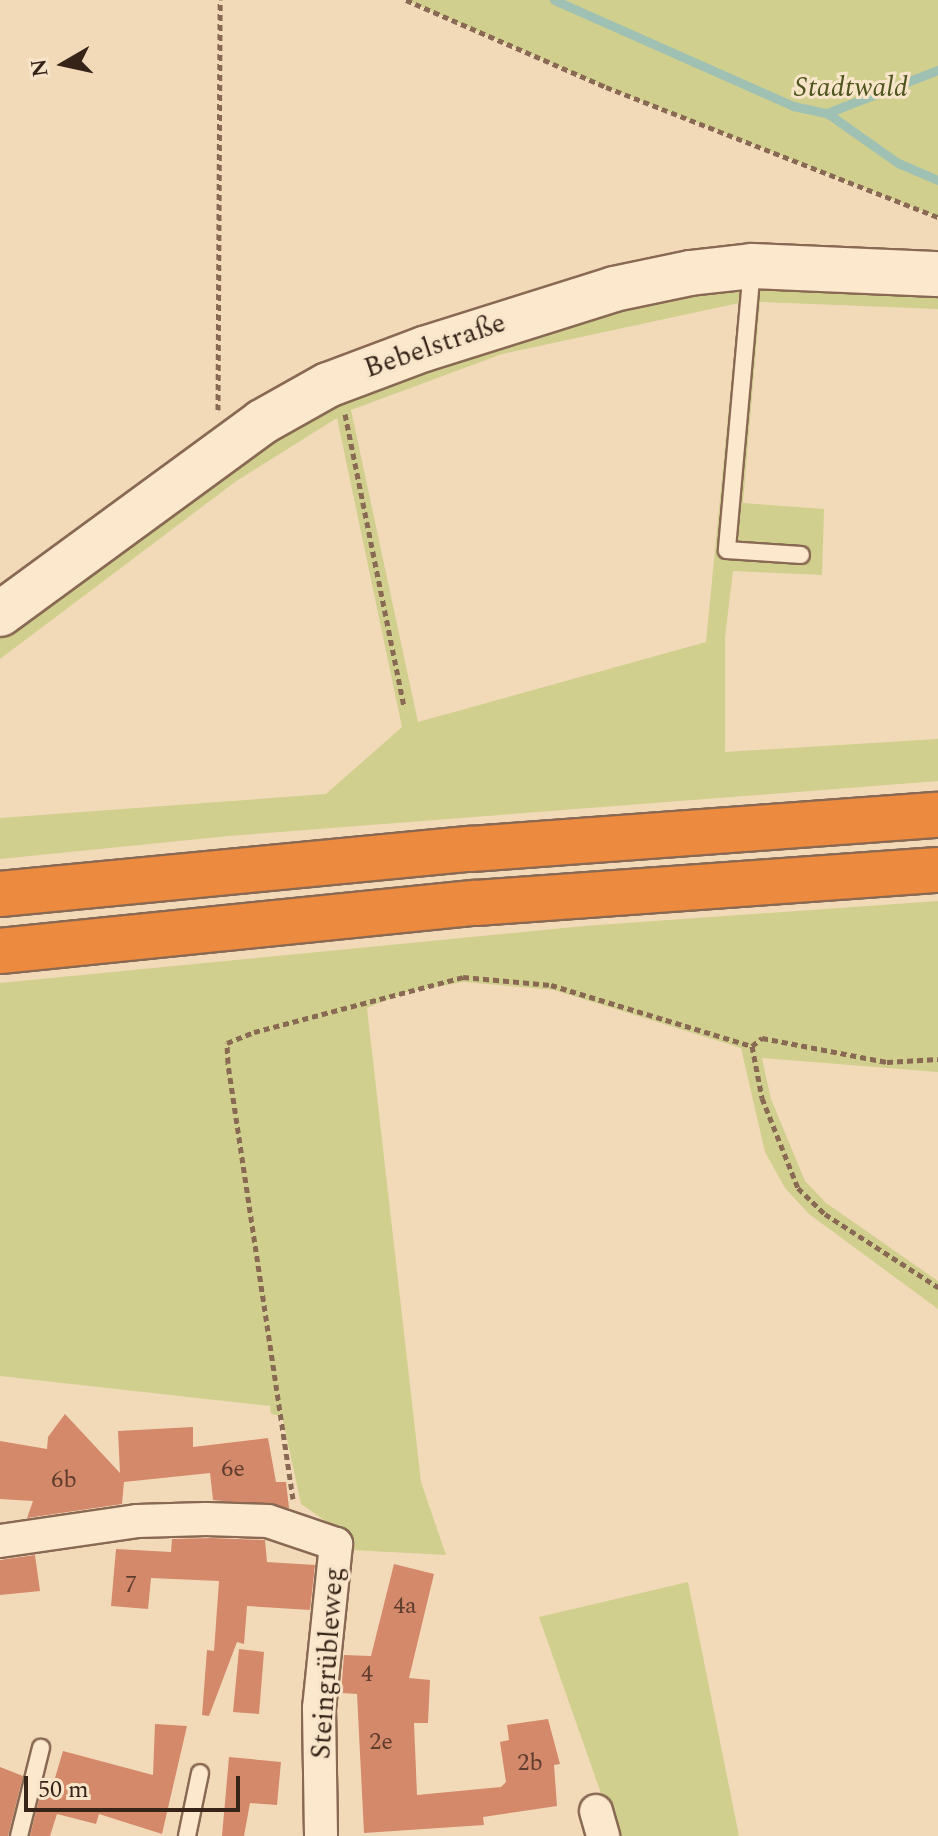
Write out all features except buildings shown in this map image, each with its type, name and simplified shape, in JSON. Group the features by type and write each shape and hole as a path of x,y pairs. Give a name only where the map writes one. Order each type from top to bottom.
{"highway":[{"path":"0,894 471,849 938,815"},
{"path":"0,951 476,903 938,870"}],"street":[{"name":"Bebelstraße","path":"0,614 222,451 336,382 614,289 752,266 938,274"},
{"name":"Steingrübleweg","path":"0,1541 137,1521 206,1519 268,1521 300,1536 336,1544 319,1708 321,1836"}],"lane":[{"path":"752,266 727,550 801,555"},
{"path":"19,1836 41,1748"},
{"path":"187,1836 200,1773"}],"path":[{"path":"220,0 217,395 222,451"},
{"path":"406,0 606,87 938,217"},
{"path":"336,382 404,707"},
{"path":"300,1536 279,1430 227,1043 463,977 551,985 752,1046"},
{"path":"752,1046 762,1038 887,1062 938,1059"},
{"path":"752,1046 762,1098 798,1188 825,1214 938,1287"}],"green space":[{"name":"Stadtwald","path":"406,0 938,0 938,217 606,87"},
{"path":"909,250 938,253 938,309 760,302 743,503 824,509 822,575 733,571 725,637 725,752 938,739 938,781 229,836 0,859 0,818 326,794 402,727 337,418 235,482 0,659 0,590 236,414 400,335 624,265 700,253","holes":["739,303 706,642 418,722 351,410 502,354"]},
{"path":"938,901 938,1072 762,1058 771,1099 805,1181 826,1203 938,1281 938,1309 809,1214 785,1188 765,1152 741,1048 554,990 464,982 406,992 367,1008 421,1482 446,1555 352,1550 337,1529 301,1504 282,1416 271,1414 270,1406 0,1376 0,983 584,926"},
{"path":"688,1582 739,1836 616,1836 539,1617"}],"waterway":[{"path":"554,0 793,106 827,113 938,70"},
{"path":"827,113 898,163 938,180"}]}
